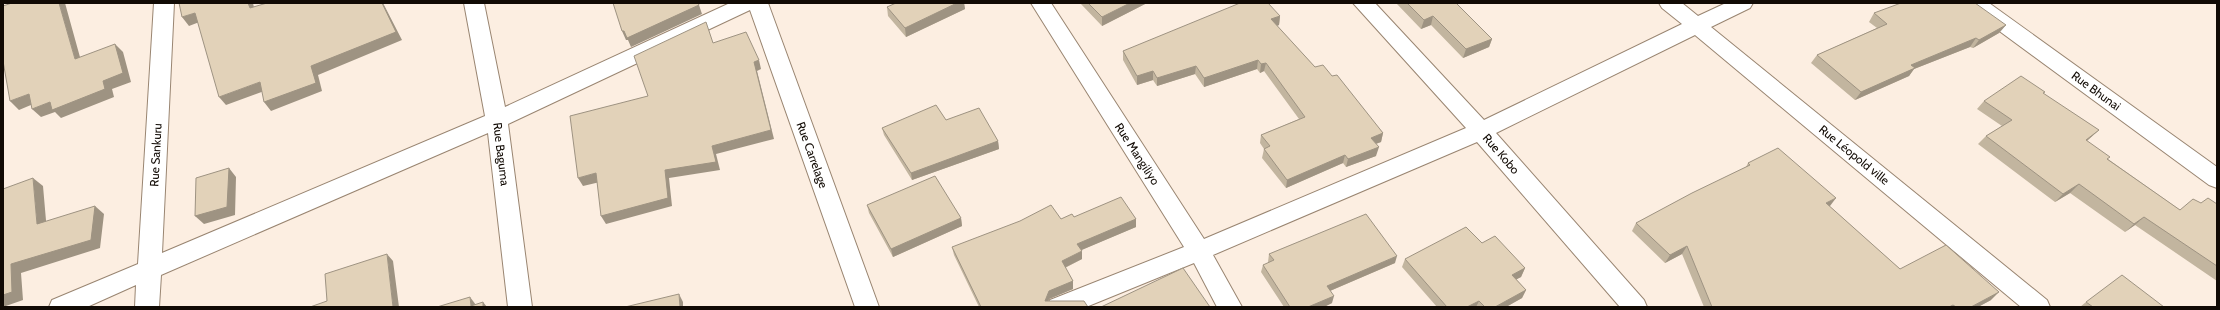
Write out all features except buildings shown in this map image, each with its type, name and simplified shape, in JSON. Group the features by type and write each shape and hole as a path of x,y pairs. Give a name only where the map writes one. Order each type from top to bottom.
{"street":[{"name":"Rue Sankuru","path":"147,307 164,3"},
{"name":"Rue Baguma","path":"474,3 497,120 520,307"},
{"path":"61,307 150,267 497,120 747,3"},
{"name":"Rue Carrelage","path":"758,3 867,307"},
{"name":"Rue Mangiliyo","path":"1041,3 1199,251 1230,307"},
{"name":"Rue Kobo","path":"1363,3 1481,131 1634,307"},
{"name":"Rue Léopold ville","path":"1670,3 2038,307"},
{"path":"1059,307 1199,251 1481,131 1695,25 1743,3"},
{"name":"Rue Bhunai","path":"1975,3 2217,179"}]}
